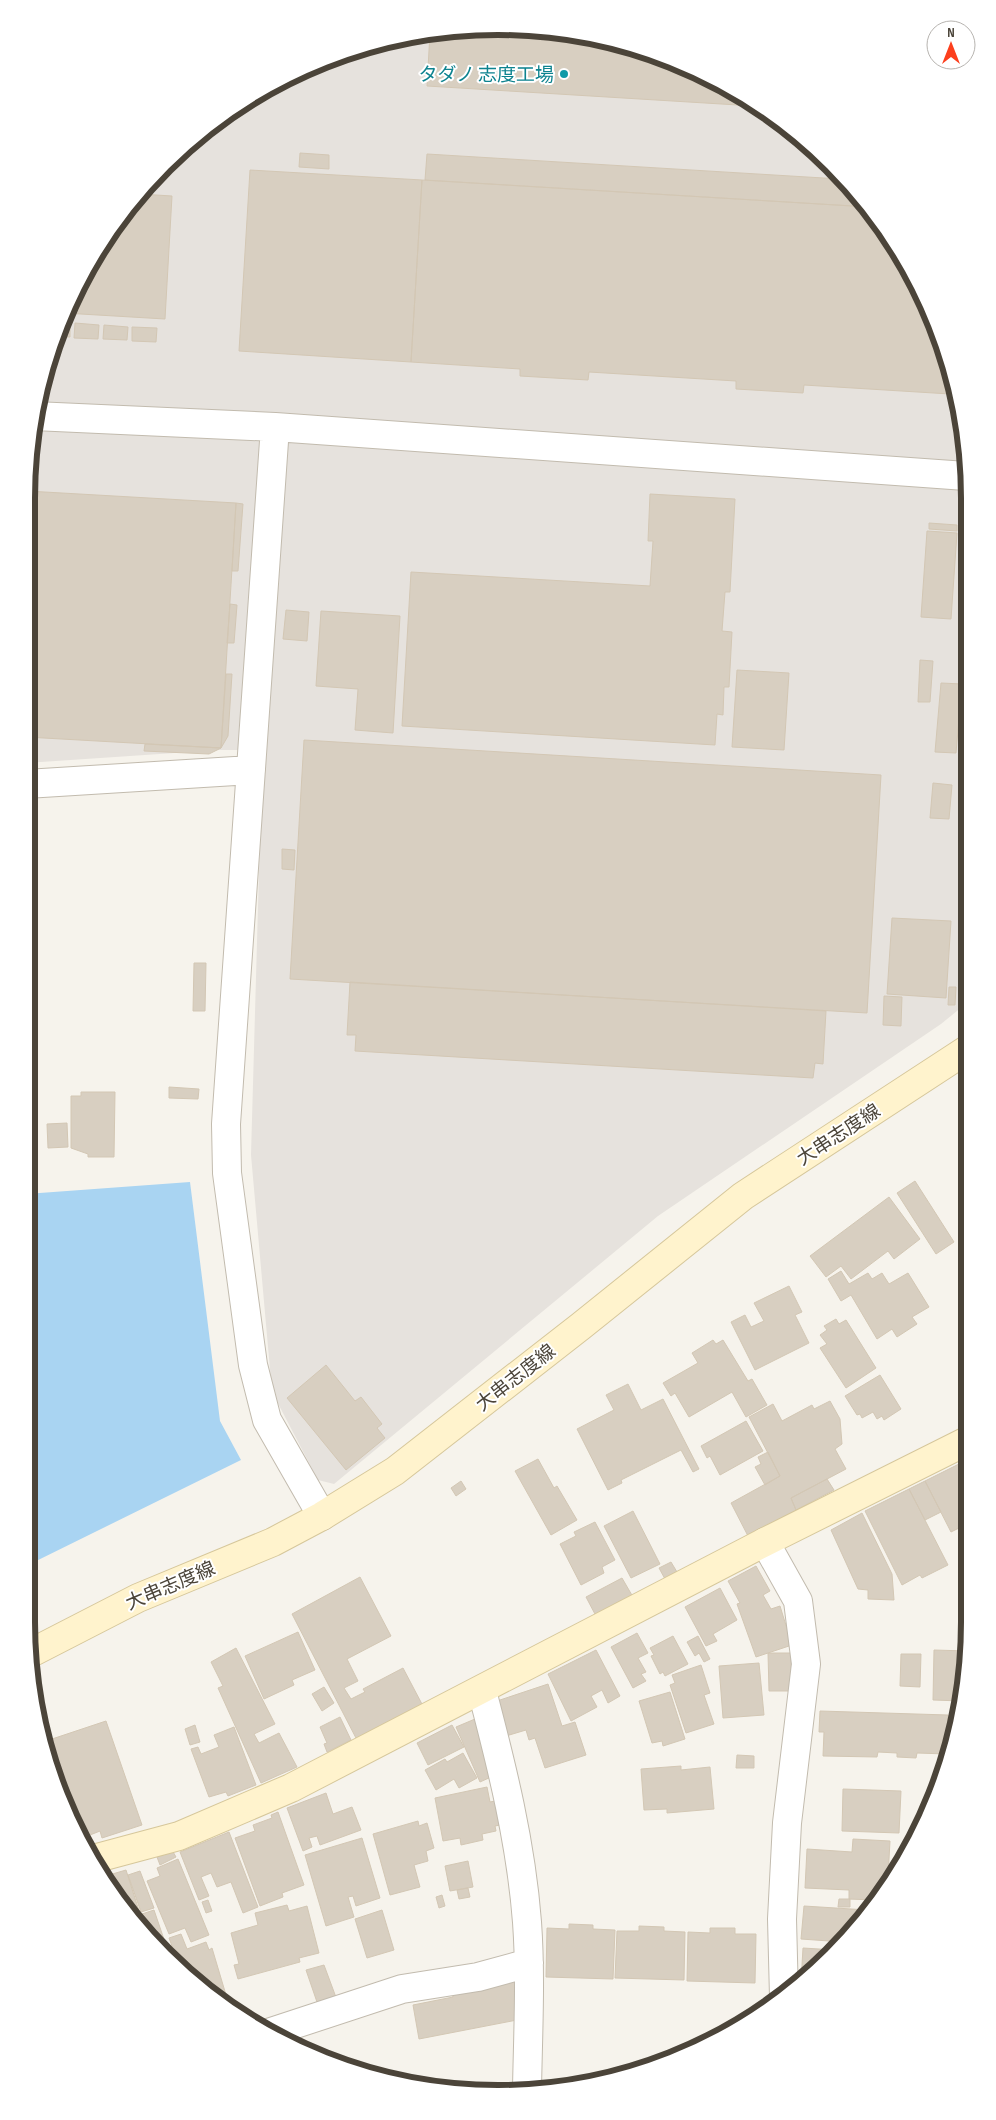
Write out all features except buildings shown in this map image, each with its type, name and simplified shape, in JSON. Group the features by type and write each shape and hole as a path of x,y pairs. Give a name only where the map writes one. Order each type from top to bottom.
{"main road":[{"name":"大串志度線","path":"36,1650 138,1598 273,1542 322,1516 395,1471 581,1326 743,1196 961,1054"},
{"path":"99,1857 179,1836 291,1788 482,1691 766,1542 961,1444"}],"street":[{"path":"43,416 275,427 960,476"},
{"path":"275,427 226,1124 227,1173 253,1365 267,1420 322,1516"},
{"path":"35,783 251,770"},
{"path":"766,1542 798,1601 806,1664 787,1824 782,1919 784,1986"},
{"path":"482,1691 500,1759 516,1834 527,1921 529,1963 527,2084"},
{"path":"277,2029 402,1989 478,1977 529,1963"}],"shaded area":[{"path":"498,35 528,36 588,44 618,51 675,70 703,83 730,97 780,131 803,150 846,193 865,216 899,266 926,321 945,378 957,438 961,498 961,1008 941,1024 658,1216 334,1484 318,1480 272,1392 251,1155 261,800 267,750 219,750 35,762 36,468 44,408 51,378 70,321 97,266 131,216 150,193 193,150 241,113 267,97 321,70 349,60 378,51 438,39"}],"water":[{"path":"190,1182 220,1421 241,1460 35,1562 35,1193"}],"place":[{"name":"タダノ 志度工場","path":"564,74"}]}
